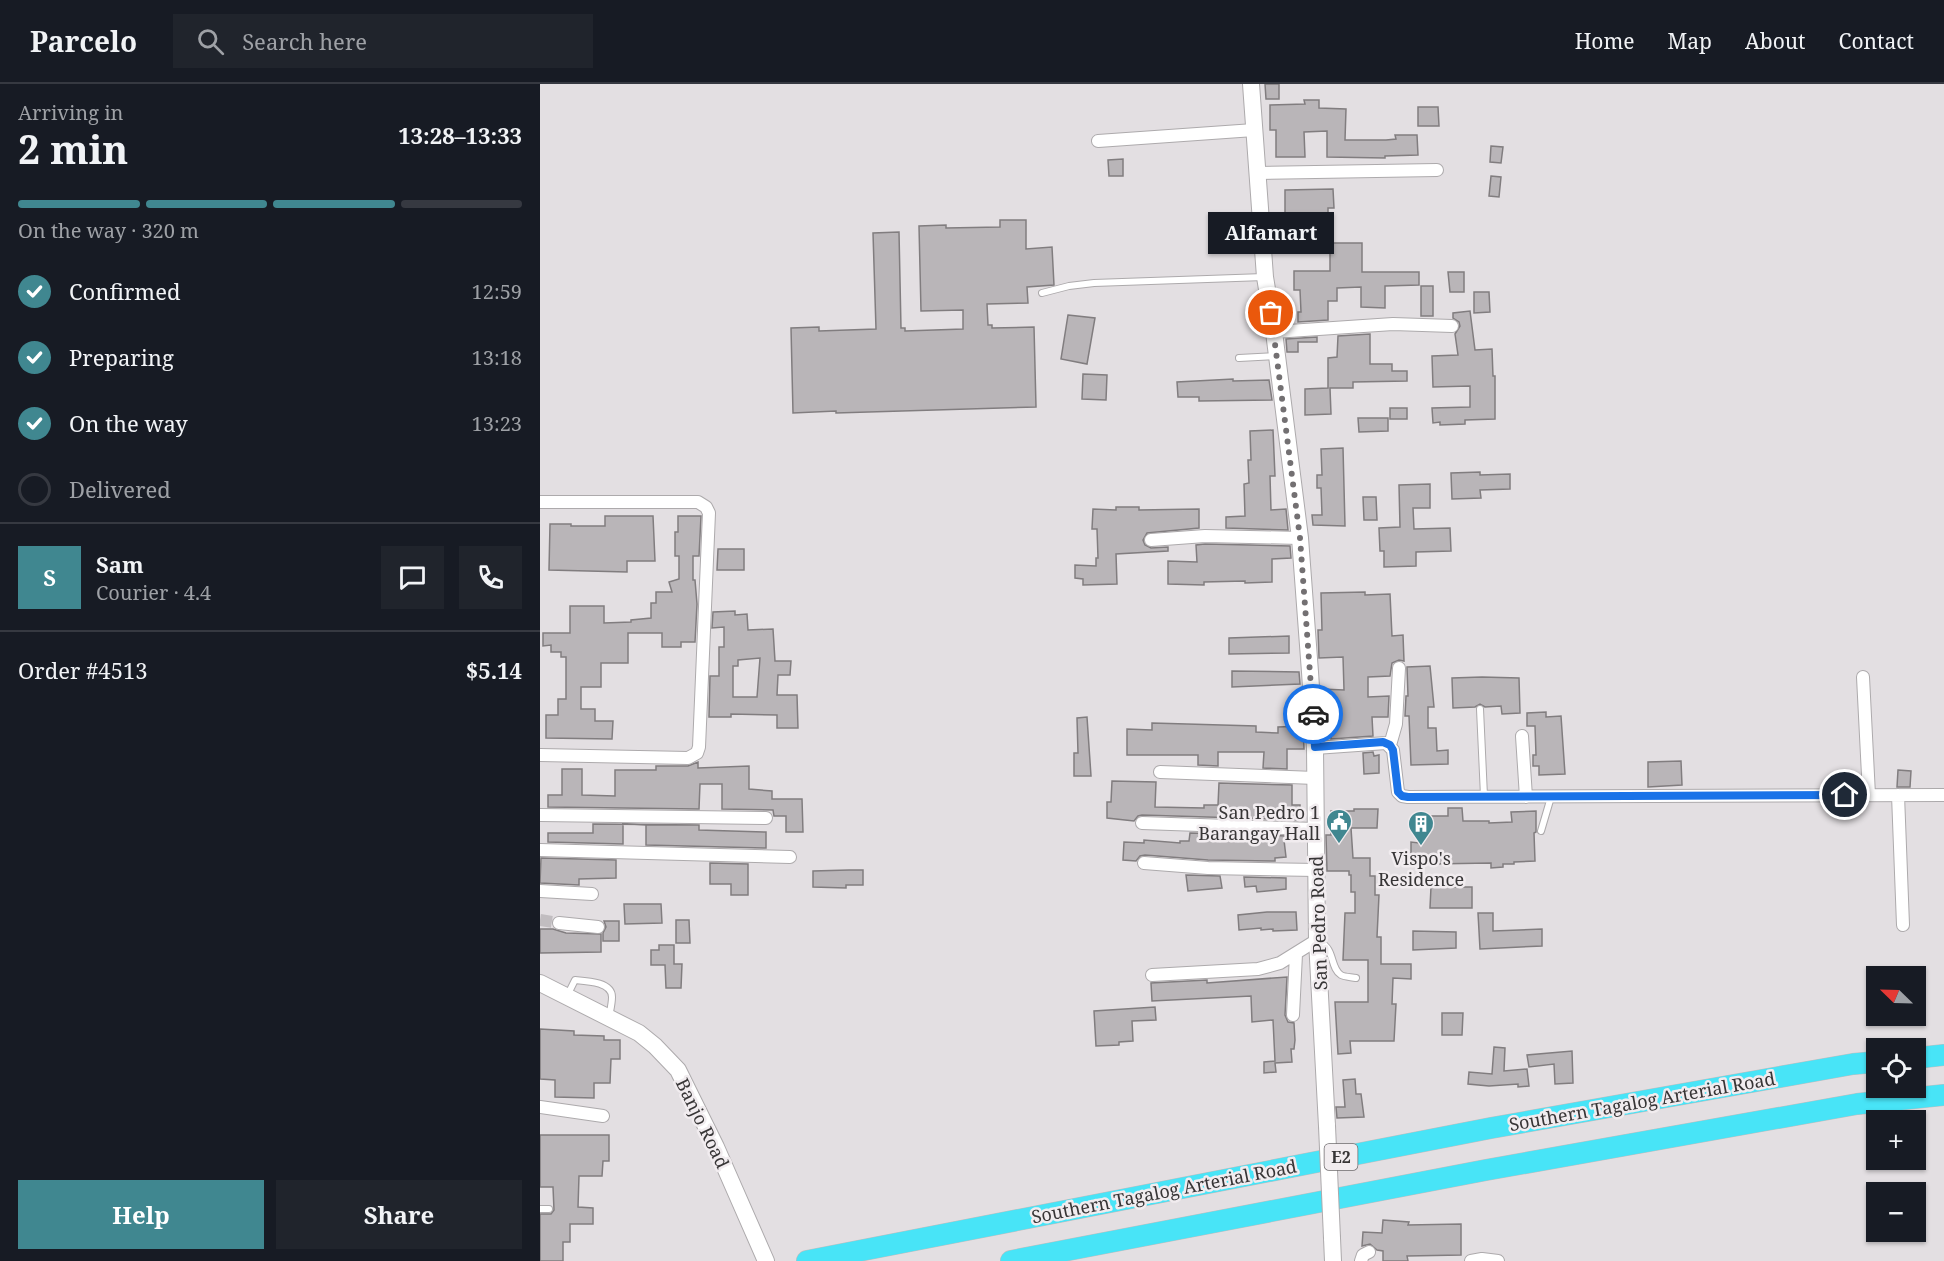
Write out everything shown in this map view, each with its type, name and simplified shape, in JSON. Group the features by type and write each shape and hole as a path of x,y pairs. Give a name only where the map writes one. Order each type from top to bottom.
{"highway":[{"path":"1926,1057 1944,1055"},
{"name":"Southern Tagalog Arterial Road","path":"807,1261 1491,1128 1866,1063"},
{"name":"E2","path":"1011,1261 1452,1176 1857,1104 1944,1095"}],"street":[{"name":"San Pedro Road","path":"1251,84 1265,277 1300,538 1315,747 1317,940 1334,1261"},
{"path":"1098,141 1254,130"},
{"path":"1257,173 1437,170"},
{"path":"1274,332 1401,324 1452,326"},
{"path":"540,502 698,502 706,507 709,513 697,753 688,758 540,755"},
{"path":"1151,540 1205,536 1300,538"},
{"path":"1390,745 1396,724 1399,668"},
{"path":"1863,677 1869,795"},
{"path":"1522,736 1526,797"},
{"path":"1315,747 1383,742 1390,745 1393,750 1398,792 1402,796 1944,795"},
{"path":"1160,772 1315,778"},
{"path":"1898,795 1903,926"},
{"path":"540,815 766,818"},
{"path":"1142,823 1315,829"},
{"path":"540,850 790,857"},
{"path":"1144,863 1208,868 1317,870"},
{"path":"540,891 592,894"},
{"path":"559,923 598,927"},
{"path":"1152,975 1258,969 1280,963 1317,940"},
{"path":"1293,1016 1296,954"},
{"name":"Banjo Road","path":"540,983 639,1033 678,1070 716,1147 766,1261"},
{"path":"540,1107 603,1116"},
{"path":"1472,1261 1482,1259 1498,1261"}],"lane":[{"path":"1042,293 1094,283 1265,277"},
{"path":"1239,357 1277,356"},
{"path":"1480,709 1484,797"},
{"path":"1541,831 1551,797"},
{"path":"1317,940 1326,944 1342,976 1356,978"},
{"path":"567,997 575,980 590,981 609,989 613,995 609,1018"},
{"path":"540,1209 549,1209"}],"building":[{"path":"1265,84 1279,84 1279,99 1266,99"},
{"path":"1304,100 1319,100 1319,108 1346,109 1345,140 1386,140 1396,139 1395,135 1417,135 1418,155 1385,156 1385,158 1327,157 1327,131 1304,132 1305,157 1276,157 1276,130 1270,130 1270,105 1305,104"},
{"path":"1418,107 1438,107 1439,126 1418,126"},
{"path":"1491,146 1503,147 1501,163 1490,162"},
{"path":"1123,159 1123,176 1109,176 1108,160"},
{"path":"1491,176 1501,177 1499,197 1489,196"},
{"path":"1333,189 1334,208 1328,208 1328,242 1291,242 1291,215 1285,215 1285,190"},
{"path":"1000,220 1026,220 1026,249 1052,247 1054,285 1027,287 1028,303 987,304 988,325 992,325 992,328 1034,327 1036,407 793,413 791,328 819,327 819,331 876,329 873,233 899,232 901,328 905,328 905,331 963,329 963,310 921,311 919,226 1000,227"},
{"path":"1330,243 1362,243 1362,272 1419,272 1419,285 1385,286 1385,308 1361,307 1361,287 1337,288 1337,301 1328,301 1328,320 1298,322 1298,312 1301,312 1300,290 1294,290 1294,271 1330,271"},
{"path":"1448,272 1464,272 1464,292 1450,292"},
{"path":"1421,286 1433,286 1433,316 1421,316"},
{"path":"1474,292 1489,292 1490,312 1474,313"},
{"path":"1470,311 1475,350 1492,349 1493,376 1495,376 1495,419 1465,420 1465,424 1433,423 1432,408 1470,407 1470,386 1433,387 1432,356 1458,355 1455,334 1460,326 1459,322 1453,318 1453,313"},
{"path":"1068,315 1095,318 1087,364 1061,359"},
{"path":"1370,334 1370,364 1392,364 1392,371 1407,371 1407,381 1353,382 1353,388 1330,388 1331,414 1305,415 1305,389 1328,388 1328,358 1337,357 1338,336"},
{"path":"1317,337 1317,342 1298,342 1298,352 1287,352 1286,339"},
{"path":"1083,374 1107,375 1106,400 1082,399"},
{"path":"1233,379 1233,381 1269,380 1272,400 1199,401 1199,397 1178,397 1177,382"},
{"path":"1390,408 1407,408 1407,419 1390,419"},
{"path":"1358,418 1388,418 1388,431 1359,432"},
{"path":"1273,430 1275,476 1270,476 1271,510 1286,509 1288,530 1226,528 1226,517 1245,516 1244,484 1249,483 1250,431"},
{"path":"1343,448 1345,526 1313,525 1312,515 1322,515 1321,488 1317,488 1317,475 1322,475 1321,449"},
{"path":"1480,472 1480,475 1510,474 1510,489 1480,490 1481,498 1452,499 1451,473"},
{"path":"1430,484 1430,508 1413,508 1414,529 1450,528 1451,551 1416,552 1416,566 1384,567 1384,551 1380,551 1379,528 1400,527 1399,485"},
{"path":"1363,497 1376,497 1377,520 1364,520"},
{"path":"1116,507 1139,507 1139,510 1199,509 1199,528 1147,533 1143,540 1145,545 1151,548 1168,547 1168,551 1116,554 1117,584 1083,585 1083,579 1075,578 1075,565 1096,566 1096,558 1098,558 1097,529 1092,529 1093,509 1116,510"},
{"path":"605,516 653,516 655,561 627,561 627,572 549,570 550,524 605,526"},
{"path":"678,516 701,516 699,556 693,556 693,580 695,580 697,604 695,642 681,642 681,647 662,647 662,633 628,633 628,663 601,663 601,687 581,687 581,709 595,709 595,721 613,721 612,739 546,738 546,715 558,715 558,699 566,699 566,657 561,657 561,652 551,652 551,645 543,646 543,633 570,633 570,606 604,606 604,623 631,622 631,620 651,618 651,603 656,603 656,592 672,592 669,582 679,579 679,556 675,556"},
{"path":"1196,545 1290,546 1291,558 1272,559 1272,582 1168,584 1168,561 1197,562"},
{"path":"718,549 744,549 744,570 717,570"},
{"path":"1365,592 1365,595 1390,594 1392,636 1403,635 1404,661 1399,660 1392,663 1390,676 1368,677 1368,697 1389,696 1388,717 1372,717 1373,736 1331,739 1330,702 1323,703 1322,689 1344,690 1343,657 1319,658 1318,630 1322,630 1321,593"},
{"path":"735,611 735,615 747,614 748,630 773,629 775,661 791,661 790,675 778,675 777,695 797,695 798,728 777,728 777,715 731,714 731,717 709,717 710,676 719,676 719,647 724,647 724,627 712,628 713,612","holes":["760,658 757,697 733,697 733,666 738,666 738,660"]},
{"path":"1289,636 1289,653 1229,654 1229,638"},
{"path":"1430,666 1434,707 1428,707 1428,728 1436,728 1437,751 1448,750 1448,764 1411,765 1409,716 1405,716 1406,696 1408,696 1407,667"},
{"path":"1232,671 1299,672 1300,684 1232,687"},
{"path":"1452,678 1519,678 1520,713 1502,714 1501,706 1485,707 1480,704 1475,707 1453,708"},
{"path":"1546,712 1546,717 1561,716 1565,774 1539,775 1539,766 1533,766 1533,755 1536,755 1535,726 1527,726 1527,713"},
{"path":"1087,717 1091,776 1074,776 1074,753 1078,753 1077,718"},
{"path":"1152,723 1256,726 1256,732 1278,733 1278,727 1303,726 1304,749 1287,749 1287,769 1263,768 1264,752 1218,752 1218,766 1198,765 1198,755 1127,755 1127,729 1152,730"},
{"path":"1373,752 1374,756 1379,755 1379,773 1364,774 1363,753"},
{"path":"1681,761 1682,785 1648,787 1648,762"},
{"path":"698,762 698,768 749,766 749,789 772,791 772,799 802,799 803,832 786,832 786,816 774,816 773,810 722,809 722,784 700,784 699,809 548,807 548,795 562,795 562,769 582,769 582,795 615,796 615,770 656,770 656,766 688,766"},
{"path":"1898,770 1911,771 1910,787 1897,787"},
{"path":"1112,781 1156,782 1155,807 1204,808 1204,805 1218,805 1219,783 1292,785 1292,805 1300,805 1300,820 1142,815 1134,821 1107,818 1107,802 1111,802"},
{"path":"1448,808 1462,808 1463,821 1489,821 1489,823 1512,822 1511,812 1536,811 1535,861 1514,862 1514,864 1503,864 1503,867 1491,868 1491,863 1432,864 1432,860 1411,860 1411,842 1419,843 1419,816 1448,816"},
{"path":"1354,809 1378,809 1377,828 1351,828 1353,858 1370,858 1370,876 1375,876 1375,895 1379,895 1377,937 1381,937 1381,964 1411,964 1411,979 1393,978 1392,1004 1396,1004 1394,1041 1350,1041 1351,1053 1338,1054 1335,1002 1368,1002 1368,960 1343,960 1345,913 1355,913 1355,892 1351,892 1351,875 1349,871 1327,871 1326,835 1331,835 1331,811 1354,811"},
{"path":"593,824 623,824 623,844 548,842 548,833 593,833"},
{"path":"631,824 699,825 699,830 766,832 766,848 646,845 646,825"},
{"path":"1190,833 1288,836 1288,839 1284,840 1286,857 1275,858 1275,861 1208,860 1145,855 1140,856 1136,861 1123,860 1124,842 1144,843 1144,840 1180,843 1180,841 1189,841"},
{"path":"541,858 616,860 616,878 579,879 579,885 540,883"},
{"path":"710,863 748,864 748,895 731,895 731,884 710,884"},
{"path":"863,870 863,885 846,885 846,888 813,887 813,871"},
{"path":"1186,875 1220,876 1222,888 1188,891"},
{"path":"1244,877 1286,878 1286,889 1257,892 1256,886 1245,887"},
{"path":"1431,887 1472,887 1472,908 1430,908"},
{"path":"624,904 661,904 662,923 625,924"},
{"path":"1296,912 1297,930 1273,931 1273,929 1261,930 1261,928 1239,930 1238,915"},
{"path":"1478,913 1493,913 1493,931 1542,929 1542,946 1480,949"},
{"path":"676,920 689,920 690,943 676,943"},
{"path":"604,921 619,921 619,941 603,941 606,927"},
{"path":"540,929 553,929 566,933 601,934 601,952 540,953"},
{"path":"1413,931 1456,932 1456,948 1413,950"},
{"path":"659,945 674,945 674,964 682,964 681,988 666,988 665,965 651,965 651,950 659,950"},
{"path":"1287,977 1285,1015 1288,1022 1294,1023 1294,1049 1291,1049 1292,1062 1275,1063 1276,1072 1264,1073 1264,1062 1275,1061 1273,1020 1252,1022 1251,996 1152,1001 1151,983 1207,980 1207,983"},
{"path":"1155,1007 1156,1020 1132,1021 1133,1041 1119,1042 1119,1045 1096,1046 1094,1011"},
{"path":"1442,1013 1463,1013 1462,1035 1442,1035"},
{"path":"540,1029 574,1031 574,1035 604,1036 604,1040 620,1040 620,1059 611,1059 610,1083 594,1083 594,1098 555,1097 555,1080 540,1079"},
{"path":"1494,1047 1505,1048 1504,1071 1527,1069 1529,1086 1468,1084 1469,1072 1492,1074"},
{"path":"1572,1051 1573,1083 1555,1084 1554,1064 1529,1067 1527,1055"},
{"path":"1355,1079 1356,1094 1361,1094 1364,1117 1337,1118 1336,1107 1345,1107 1343,1080"},
{"path":"540,1135 609,1135 609,1161 603,1161 602,1176 579,1176 578,1207 593,1208 593,1224 570,1224 570,1242 563,1242 563,1261 540,1261 540,1214 551,1214 554,1210 553,1187 540,1187"},
{"path":"1383,1220 1409,1222 1408,1225 1461,1224 1461,1255 1407,1256 1408,1261 1383,1261 1383,1251 1377,1250 1370,1244 1362,1246 1363,1232 1382,1233"}],"tunnel":[{"path":"540,920 559,923"}],"way so far":[{"path":"1271,313 1300,538 1313,714"}],"place":[{"name":"Alfamart","path":"1271,313"},
{"name":"San Pedro 1 Barangay Hall","path":"1339,845"},
{"name":"Vispo's Residence","path":"1421,847"}],"route":[{"path":"1313,714 1315,747 1383,742 1390,745 1393,750 1398,792 1408,797 1845,795"}]}
